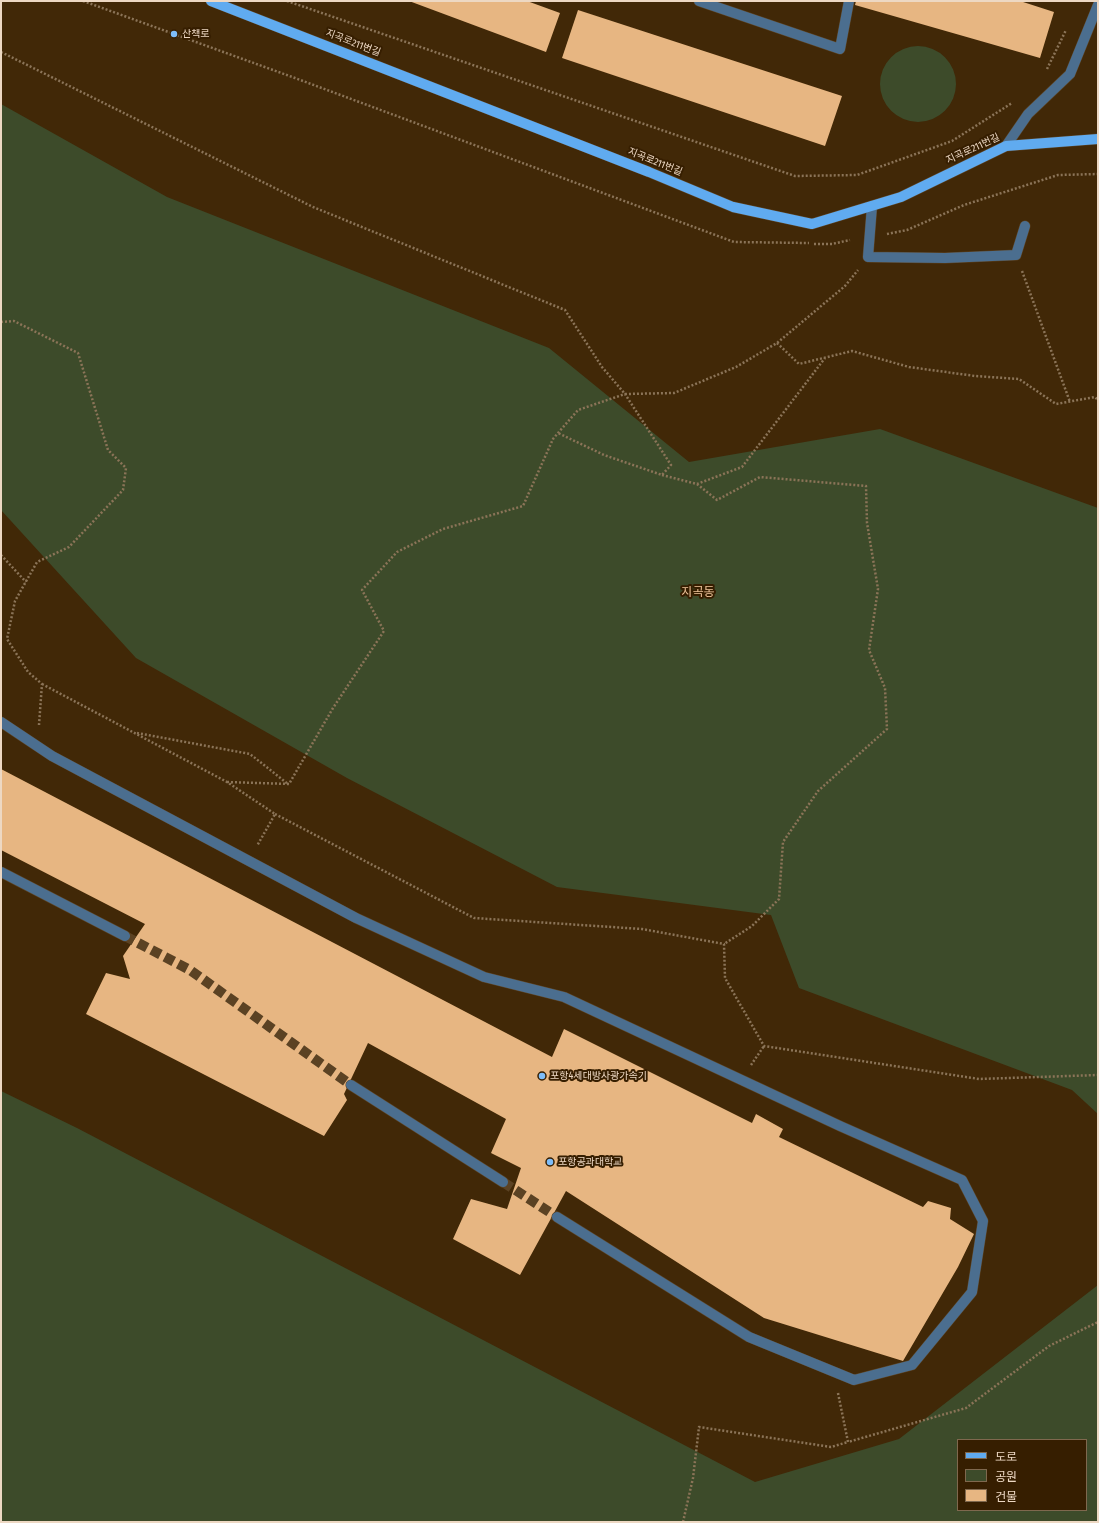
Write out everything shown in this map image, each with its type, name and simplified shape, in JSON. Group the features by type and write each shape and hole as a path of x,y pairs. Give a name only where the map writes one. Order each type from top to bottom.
{"main road":[{"name":"지곡로211번길","path":"211,1 649,172 733,207 812,224 901,197 1006,146 1098,139"}],"lane":[{"path":"699,1 840,49 849,1"},
{"path":"1006,146 1028,114 1070,74 1098,5"},
{"path":"872,206 868,257 945,258 1016,255 1025,226"},
{"path":"1,722 59,760 356,918 484,977 564,998 962,1180 983,1221 972,1292 912,1365 854,1380 749,1337 557,1216"},
{"path":"1,872 126,936"},
{"path":"351,1085 503,1182"}],"path":[{"path":"83,1 295,78 734,242 832,244 870,237 907,230 964,205 1058,174 1098,174"},
{"path":"287,1 795,176 856,174 952,140 1015,102"},
{"path":"1046,70 1070,23"},
{"path":"1,52 313,207 565,310 602,367 625,394 671,465 662,475"},
{"path":"1016,255 1070,402"},
{"path":"288,784 333,708 384,631 362,590 397,552 443,529 524,506 553,439 578,410 625,394 674,393 736,367 777,343 845,286 868,257"},
{"path":"1,322 14,321 78,353 108,450 126,468 123,490 69,547 37,562 15,601 7,638 28,672 42,684 227,782 275,814 474,918 642,929 724,944 752,926 779,899 783,842 818,791 887,729 885,688 869,650 878,589 867,523 866,486 760,476 717,500 697,484 662,475 604,455 558,433"},
{"path":"777,343 799,364 852,351 909,367 975,376 1019,379 1056,404 1094,397 1098,400"},
{"path":"697,484 742,467 825,358"},
{"path":"1,555 26,582"},
{"path":"37,746 42,684"},
{"path":"134,732 250,754 288,784"},
{"path":"227,782 288,784"},
{"path":"249,860 275,814"},
{"path":"724,944 725,978 764,1046"},
{"path":"741,1080 764,1046"},
{"path":"764,1046 979,1079 1098,1075"},
{"path":"683,1522 693,1478 699,1427 831,1448 966,1408 1049,1346 1098,1322"},
{"path":"833,1372 848,1442"}],"green space":[{"path":"911,46 925,46 939,52 950,63 956,77 956,91 953,99 945,111 939,116 925,122 911,122 897,116 886,105 880,91 880,77 886,63 897,52"},
{"path":"1,104 167,197 549,348 689,462 880,429 1098,508 1098,1114 1072,1090 799,988 771,915 557,887 347,778 136,658 1,510"},
{"path":"1,1091 77,1128 755,1482 899,1439 1098,1285 1098,1522 1,1522"}],"building":[{"path":"409,1 527,1 560,13 546,52"},
{"path":"856,1 1020,1 1054,12 1040,58 855,5"},
{"path":"578,10 842,96 825,146 562,58"},
{"name":"포항4세대방사광가속기","path":"1,769 552,1057 564,1029 752,1123 756,1114 783,1129 779,1137 923,1207 928,1201 951,1208 950,1219 974,1234 958,1267 903,1361 764,1318 566,1191 520,1275 453,1239 471,1199 507,1209 521,1168 491,1153 506,1119 368,1043 344,1094 347,1100 324,1136 86,1014 106,973 130,979 123,956 145,924 1,850"}],"tunnel":[{"path":"125,936 190,970 351,1085"},
{"path":"503,1182 557,1217"}],"place":[{"name":"산책로","path":"174,34"},
{"name":"포항4세대방사광가속기","path":"542,1076"},
{"name":"포항공과대학교","path":"550,1162"}],"district":[{"name":"지곡동","path":"698,593"}]}
